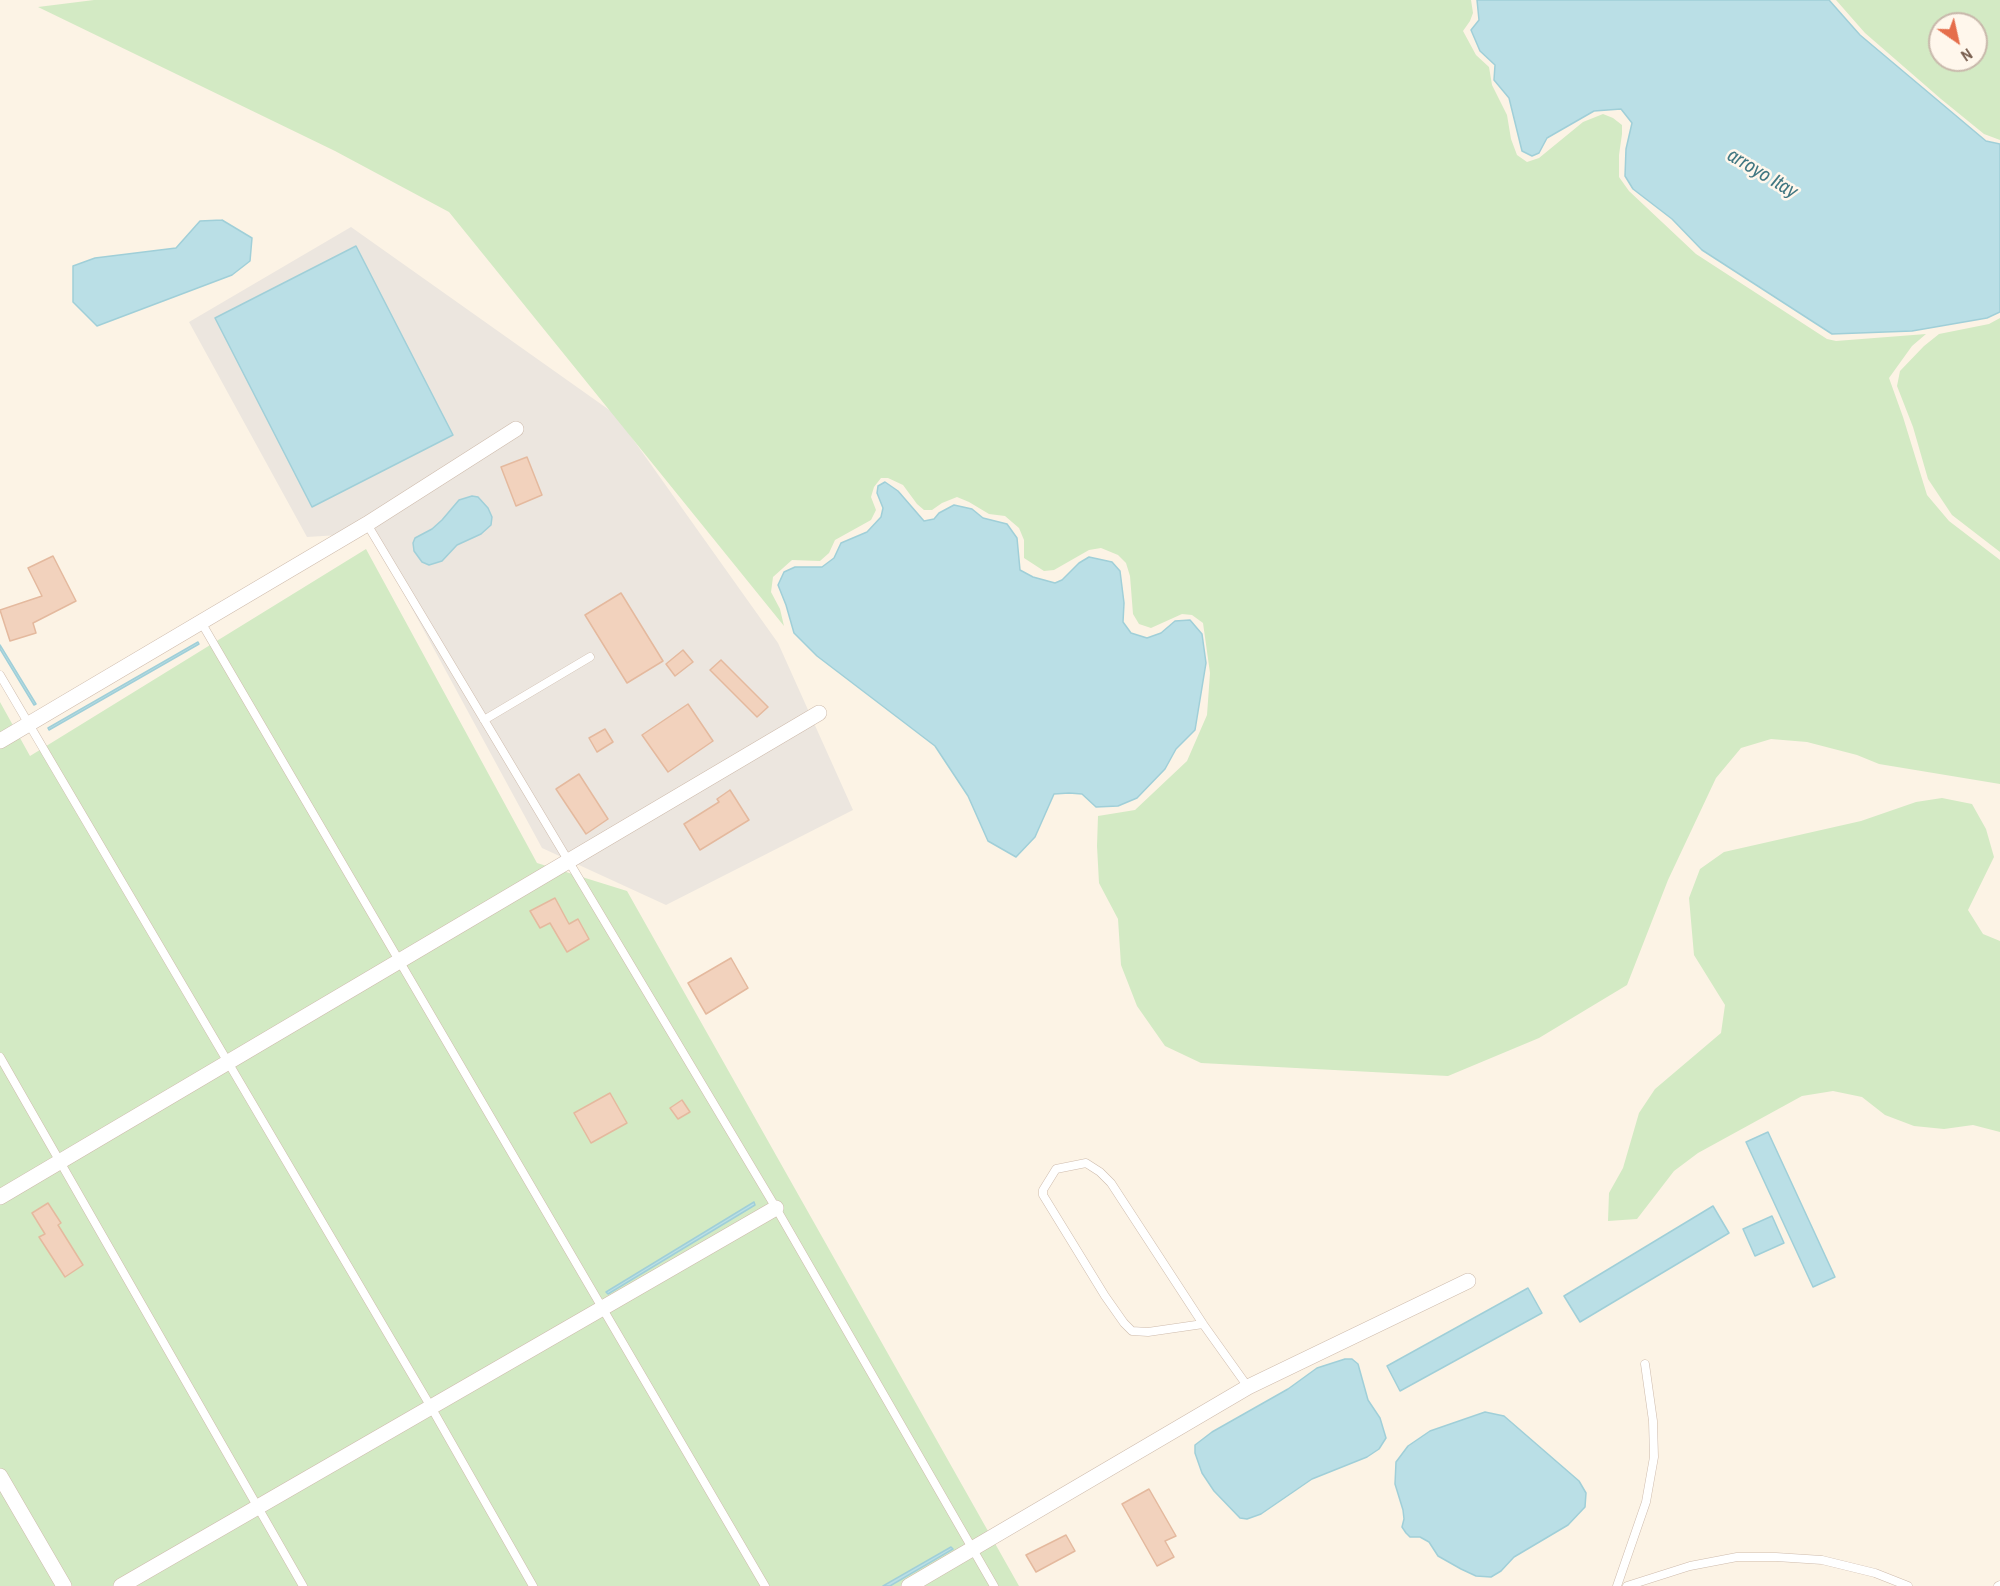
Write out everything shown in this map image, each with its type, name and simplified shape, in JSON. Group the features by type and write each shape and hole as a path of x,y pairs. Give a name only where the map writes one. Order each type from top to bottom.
{"street":[{"path":"0,741 367,524 516,429"},
{"path":"0,1197 819,713"},
{"path":"121,1586 776,1208"},
{"path":"909,1586 1248,1387 1468,1281"},
{"path":"0,1476 64,1586"}],"lane":[{"path":"367,524 776,1208 994,1586"},
{"path":"201,622 765,1586"},
{"path":"484,720 590,657"},
{"path":"0,675 431,1407 533,1586"},
{"path":"0,1056 303,1586"},
{"path":"1203,1324 1148,1332 1132,1331 1124,1323 1042,1195 1056,1169 1086,1162 1101,1172 1111,1183 1203,1324 1248,1387"},
{"path":"1617,1586 1646,1502 1654,1457 1653,1421 1645,1364"},
{"path":"1627,1586 1690,1566 1737,1557 1776,1557 1822,1560 1875,1573 1908,1586"}],"shaded area":[{"path":"351,227 615,414 778,643 853,810 666,905 542,848 371,533 307,537 189,322"}],"green space":[{"path":"94,0 1471,0 1473,13 1463,31 1476,55 1489,67 1492,85 1507,115 1511,139 1517,155 1527,162 1539,158 1583,122 1603,114 1613,118 1622,125 1619,177 1629,191 1696,254 1827,339 1836,341 1926,334 1912,346 1889,378 1927,495 1949,521 2000,560 2000,784 1879,764 1857,755 1807,742 1771,739 1741,748 1716,778 1668,880 1627,985 1539,1038 1448,1076 1201,1063 1165,1046 1137,1006 1121,965 1118,919 1099,883 1097,846 1098,816 1135,810 1187,761 1207,715 1210,673 1203,623 1192,615 1182,614 1151,628 1139,624 1133,614 1130,576 1126,563 1118,555 1101,548 1089,550 1054,570 1044,571 1024,558 1024,540 1019,528 1005,516 989,514 957,497 932,510 924,510 903,485 888,478 881,478 874,487 871,497 876,510 871,520 835,540 829,553 820,561 792,560 773,577 771,592 780,609 784,626 449,212 335,151 38,7"},
{"path":"1836,0 2000,0 2000,140 1984,134 1865,33"},
{"path":"2000,318 2000,552 1952,515 1928,479 1913,427 1897,386 1900,371 1939,334 1989,324"},
{"path":"366,549 537,863 627,891 1019,1586 0,1586 0,702 30,756"},
{"path":"1942,798 1972,804 1986,829 1994,857 1968,910 1983,934 2000,941 2000,1132 1973,1125 1944,1129 1914,1126 1885,1115 1862,1097 1833,1091 1802,1096 1698,1153 1674,1171 1637,1219 1608,1221 1609,1193 1623,1168 1639,1113 1655,1089 1721,1033 1725,1005 1694,955 1689,898 1700,869 1724,852 1861,821 1916,802"}],"water":[{"name":"arroyo Itay","path":"1477,0 1829,0 1860,35 1986,141 2000,144 2000,312 1987,318 1912,331 1832,334 1702,250 1672,219 1633,189 1625,176 1626,149 1632,123 1621,109 1594,111 1547,138 1539,153 1532,156 1522,151 1509,98 1494,80 1495,65 1480,51 1471,30 1479,20"},
{"path":"222,220 252,238 250,261 232,275 97,326 73,302 73,266 95,258 176,248 200,221"},
{"path":"356,246 453,435 312,507 215,318"},
{"path":"885,482 898,491 924,521 934,519 939,513 954,505 972,509 983,518 1007,524 1017,538 1020,570 1033,577 1055,583 1062,580 1079,563 1089,557 1112,562 1120,571 1124,603 1123,622 1131,633 1147,638 1161,633 1175,621 1190,620 1202,634 1206,663 1195,730 1176,749 1165,769 1137,798 1118,806 1096,807 1082,794 1054,794 1035,837 1016,857 988,841 968,796 935,746 817,656 794,633 778,585 784,572 795,567 822,567 834,558 841,543 867,532 881,517 883,508 877,493 878,486"},
{"path":"472,496 478,497 488,508 492,517 491,525 481,534 457,545 442,561 429,565 422,562 414,551 415,538 432,529 459,500"},
{"path":"198,642 199,644 49,730 48,728"},
{"path":"0,645 36,704 34,705 0,649"},
{"path":"1768,1132 1835,1277 1813,1287 1746,1142"},
{"path":"754,1202 755,1205 608,1294 606,1292"},
{"path":"1713,1206 1729,1233 1580,1322 1564,1296"},
{"path":"1772,1216 1784,1243 1755,1256 1743,1229"},
{"path":"1528,1288 1542,1313 1400,1391 1387,1366"},
{"path":"1352,1359 1358,1364 1368,1400 1380,1418 1386,1438 1379,1449 1367,1457 1312,1479 1261,1514 1247,1519 1240,1518 1214,1491 1202,1473 1195,1453 1195,1445 1212,1432 1288,1389 1317,1368"},
{"path":"1485,1412 1504,1416 1579,1481 1586,1493 1585,1507 1568,1525 1514,1557 1501,1571 1491,1577 1476,1576 1461,1569 1438,1556 1429,1542 1420,1537 1410,1537 1402,1527 1403,1510 1395,1484 1396,1462 1408,1446 1430,1431"},
{"path":"951,1547 953,1549 890,1586 883,1586"}],"building":[{"path":"527,457 542,495 516,506 501,467"},
{"path":"53,556 76,601 33,623 36,633 10,641 0,610 42,596 28,568"},
{"path":"621,593 663,661 627,683 585,615"},
{"path":"683,650 693,662 675,676 666,664"},
{"path":"721,660 768,707 757,717 710,670"},
{"path":"688,704 713,741 668,772 642,735"},
{"path":"605,729 613,742 597,752 589,738"},
{"path":"579,774 608,819 586,834 556,789"},
{"path":"730,790 749,820 700,850 684,824 719,802 717,799"},
{"path":"555,898 569,924 578,919 589,939 567,952 550,923 540,928 530,911"},
{"path":"731,958 748,988 706,1014 688,983"},
{"path":"610,1093 627,1123 591,1143 574,1113"},
{"path":"682,1100 690,1112 678,1119 670,1108"},
{"path":"48,1203 61,1223 58,1225 83,1265 65,1277 39,1237 45,1234 32,1213"},
{"path":"1149,1489 1176,1536 1165,1541 1174,1557 1157,1566 1122,1504"},
{"path":"1066,1535 1075,1551 1036,1572 1026,1555"}]}
